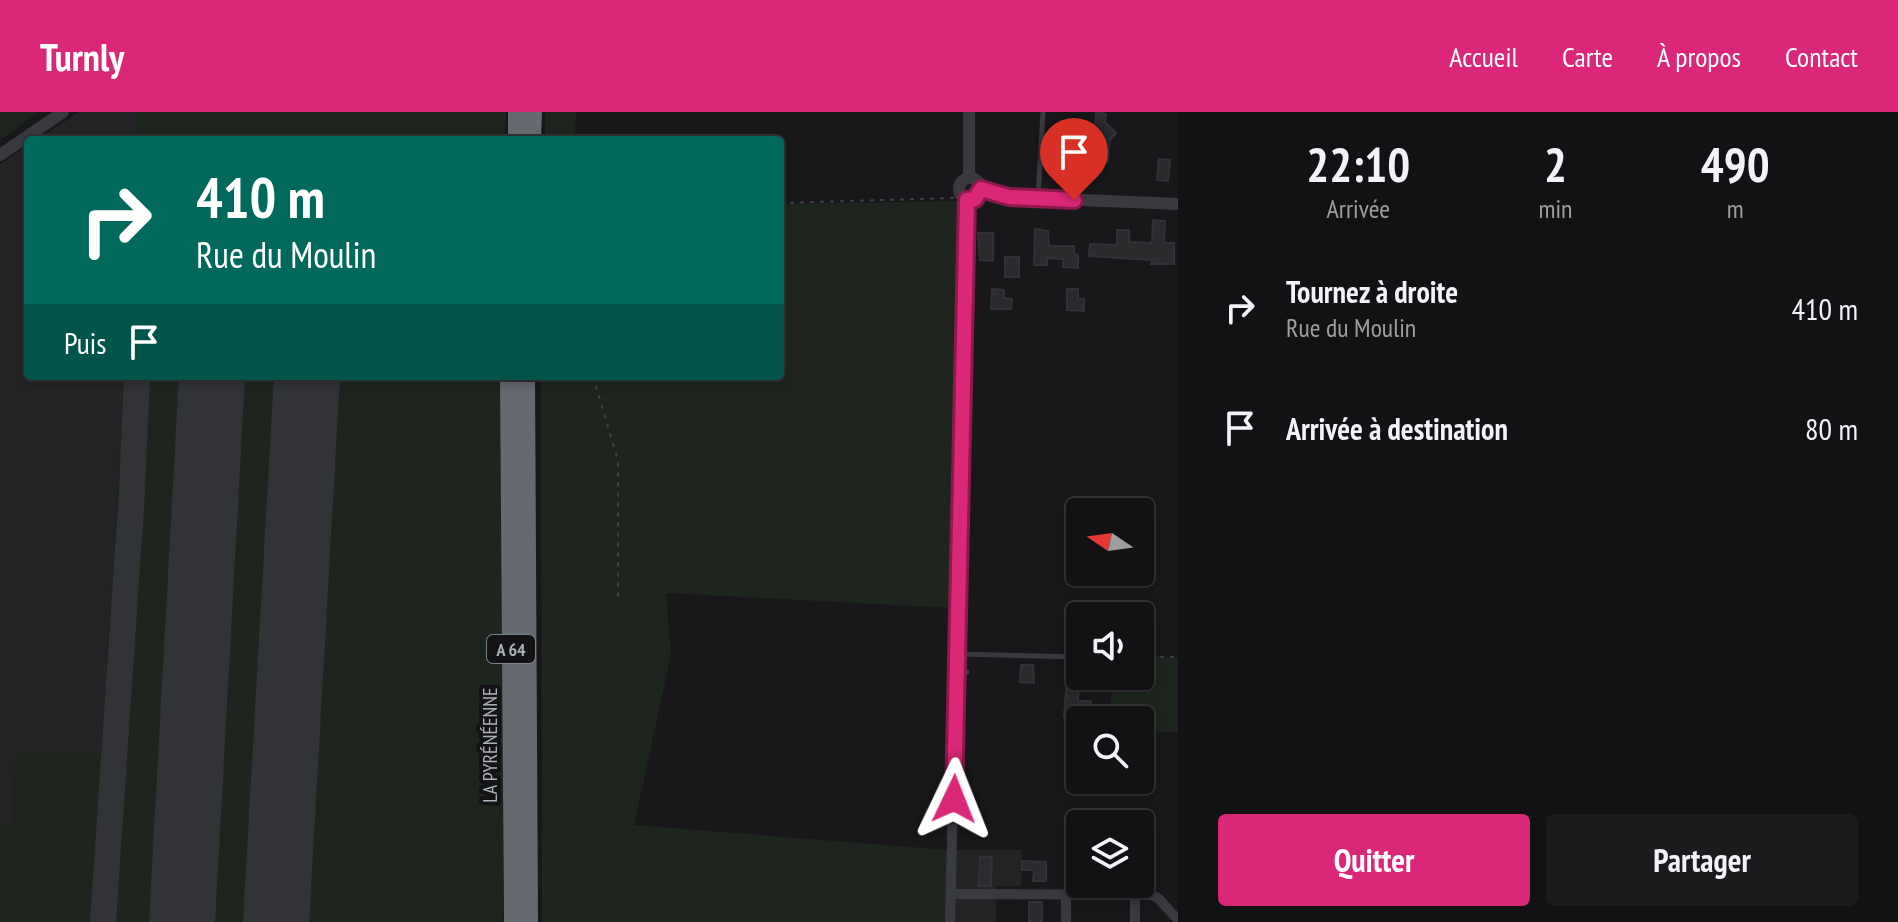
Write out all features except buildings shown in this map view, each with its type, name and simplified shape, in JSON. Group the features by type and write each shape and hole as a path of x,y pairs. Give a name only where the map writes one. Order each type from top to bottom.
{"highway":[{"path":"517,112 517,136"},
{"path":"532,136 533,112"},
{"name":"LA PYRÉNÉENNE","path":"509,380 513,922"},
{"name":"LA PYRÉNÉENNE","path":"526,380 529,922"}],"street":[{"path":"28,136 63,112"},
{"path":"969,112 969,178"},
{"path":"0,155 24,139"},
{"path":"964,197 975,199 981,189 979,182 969,178"},
{"path":"950,922 962,672 958,654 964,197 960,184 969,178"},
{"path":"981,189 997,196 1178,204"},
{"path":"951,894 1066,894"},
{"path":"1154,896 1178,920"},
{"path":"1066,898 1066,922"},
{"path":"1135,898 1135,922"}],"lane":[{"path":"1038,199 1043,112"},
{"path":"958,654 1066,657"}],"path":[{"path":"784,203 964,197"},
{"path":"594,380 618,461 618,598"},
{"path":"1154,657 1178,657"}],"shaded area":[{"path":"0,112 39,112 0,140"},
{"path":"79,112 477,112 475,136 42,136"},
{"path":"138,112 506,112 505,136 136,136"},
{"path":"545,112 576,112 575,136 545,136"},
{"path":"24,148 24,380 441,380 0,922 0,164"},
{"path":"961,201 952,608 666,593 671,655 634,825 948,850 947,922 542,922 541,380 784,380 784,204"},
{"path":"123,380 503,380 503,922 0,922 0,824 12,824 15,754 101,754"},
{"path":"1154,656 1178,658 1178,732 1154,732 1154,706 1110,706 1112,690 1154,690"},
{"path":"948,850 1022,850 1021,886 997,886 996,922 947,922"}],"taxiway":[{"path":"103,922 137,380"}],"runway":[{"path":"182,922 212,380"},
{"path":"276,922 307,380"}],"route":[{"path":"954,799 967,200 975,199 981,189 997,196 1074,200"}]}
